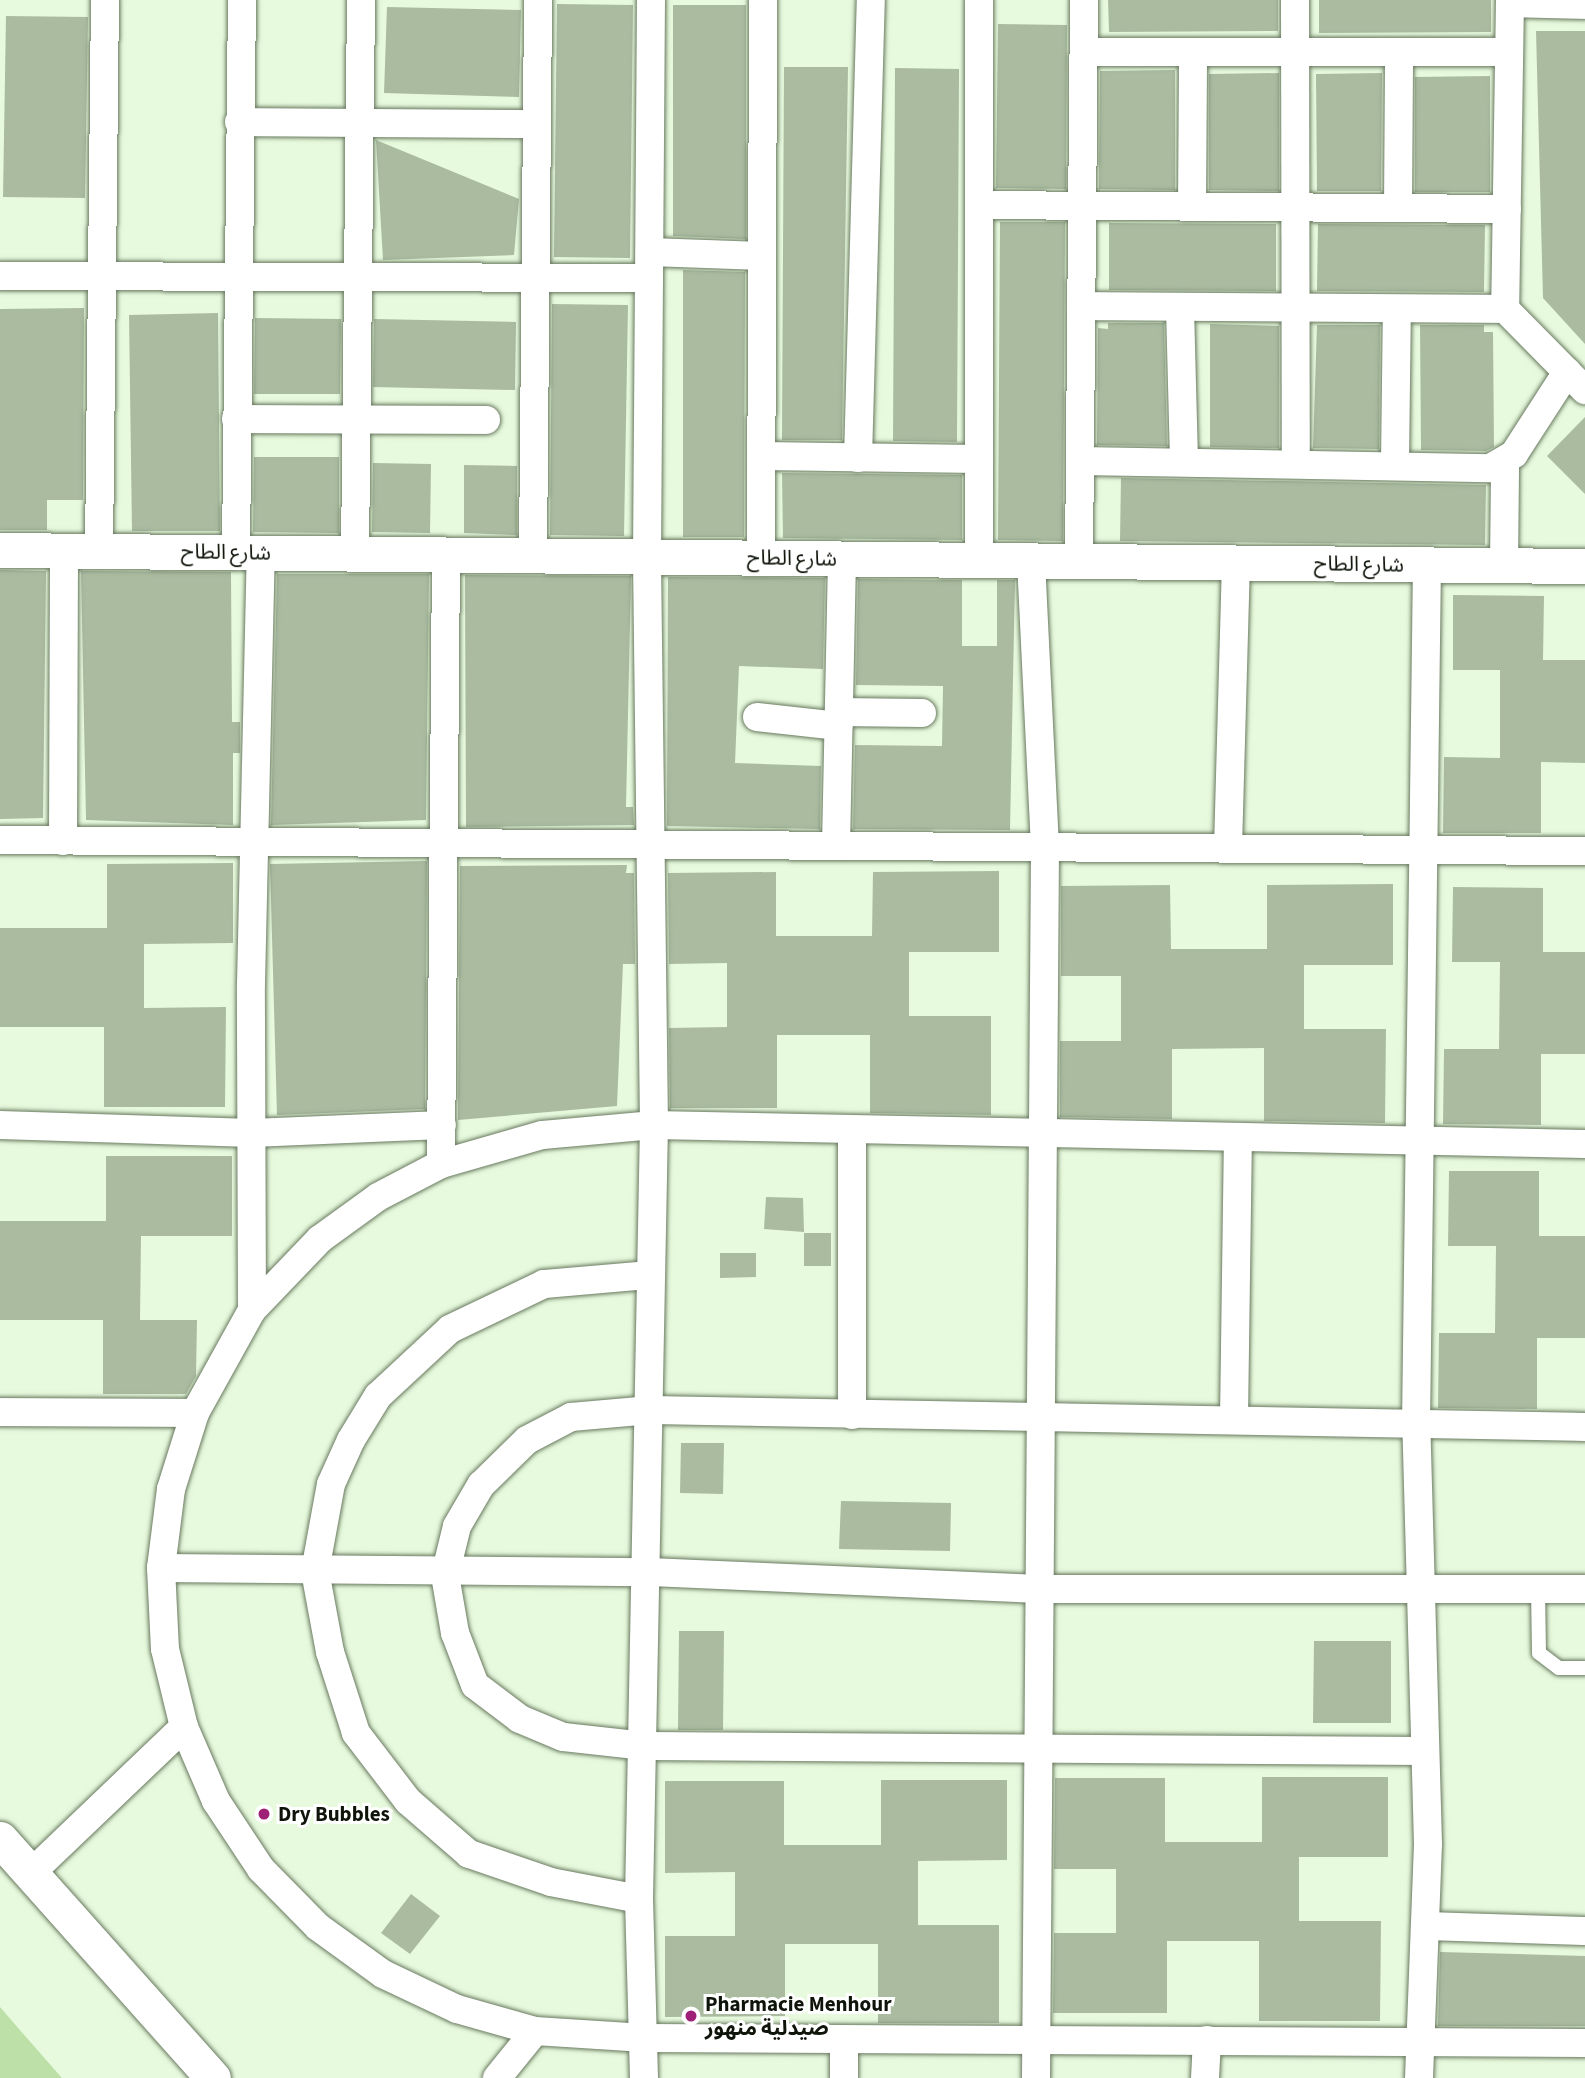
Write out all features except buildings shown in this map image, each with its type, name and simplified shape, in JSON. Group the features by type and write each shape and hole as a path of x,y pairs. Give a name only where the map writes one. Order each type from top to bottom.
{"street":[{"path":"99,551 105,0"},
{"path":"242,0 236,419 249,552 254,843 252,1310"},
{"path":"355,554 361,0"},
{"path":"533,555 538,0"},
{"path":"644,2078 645,2038 639,1899 650,1572 648,1275 654,1125 647,557 651,0"},
{"path":"761,558 764,0"},
{"path":"858,458 871,0"},
{"path":"979,0 979,560"},
{"path":"1079,561 1084,0"},
{"path":"1294,0 1296,461"},
{"path":"1504,566 1505,464 1576,381 1505,309 1510,1 1585,5"},
{"path":"1084,52 1509,52"},
{"path":"1192,207 1193,52"},
{"path":"1398,52 1398,208"},
{"path":"239,122 537,124"},
{"path":"979,205 1507,209"},
{"path":"0,276 535,278 762,256"},
{"path":"1081,306 1505,309"},
{"path":"1180,308 1184,461"},
{"path":"1395,463 1397,310"},
{"path":"236,419 486,420"},
{"path":"761,456 979,459"},
{"path":"1080,461 1505,464"},
{"name":"شارع الطاح","path":"0,550 1585,566"},
{"path":"63,841 64,550"},
{"path":"442,1164 446,555"},
{"path":"836,846 842,559"},
{"path":"1031,561 1045,851 1040,1589 1042,1746 1036,2078"},
{"path":"1227,848 1236,563"},
{"path":"1419,2078 1425,1926 1423,1585 1416,1426 1427,565"},
{"path":"757,717 839,719 922,713"},
{"path":"0,840 254,843 652,842 1045,851 1227,848 1585,851"},
{"path":"0,1125 252,1133 442,1125"},
{"path":"1585,1144 1044,1138 654,1125 542,1135 442,1164 378,1197 320,1239 252,1310 195,1413 171,1489 161,1568 165,1648 184,1727 216,1801 246,1846 318,1927 383,1975 457,2009 535,2031 645,2038 1585,2043"},
{"path":"852,1132 852,1415"},
{"path":"1234,1419 1238,1139"},
{"path":"639,1899 551,1882 469,1854 408,1801 356,1733 330,1653 315,1571 331,1484 351,1440 378,1396 450,1329 544,1284 648,1275"},
{"path":"1423,1751 1042,1746 645,1746 563,1737 520,1718 475,1685 455,1633 445,1575 457,1526 481,1485 527,1440 571,1417 651,1410 1043,1421 1234,1419 1416,1426 1585,1427"},
{"path":"0,1412 195,1413"},
{"path":"161,1568 445,1575 650,1572 1040,1589 1423,1585 1585,1589"},
{"path":"30,1874 184,1727"},
{"path":"0,1839 213,2078"},
{"path":"1425,1926 1585,1931"},
{"path":"497,2078 535,2031"},
{"path":"844,2040 844,2078"},
{"path":"1205,2078 1207,2040"}],"lane":[{"path":"1538,1589 1539,1653 1559,1668 1585,1668"}],"green space":[{"path":"0,2007 19,2029 62,2078 0,2078"}],"place":[{"name":"Dry Bubbles","path":"264,1814"},
{"name":"Pharmacie Menhour صيدلية منهور","path":"691,2016"}]}
